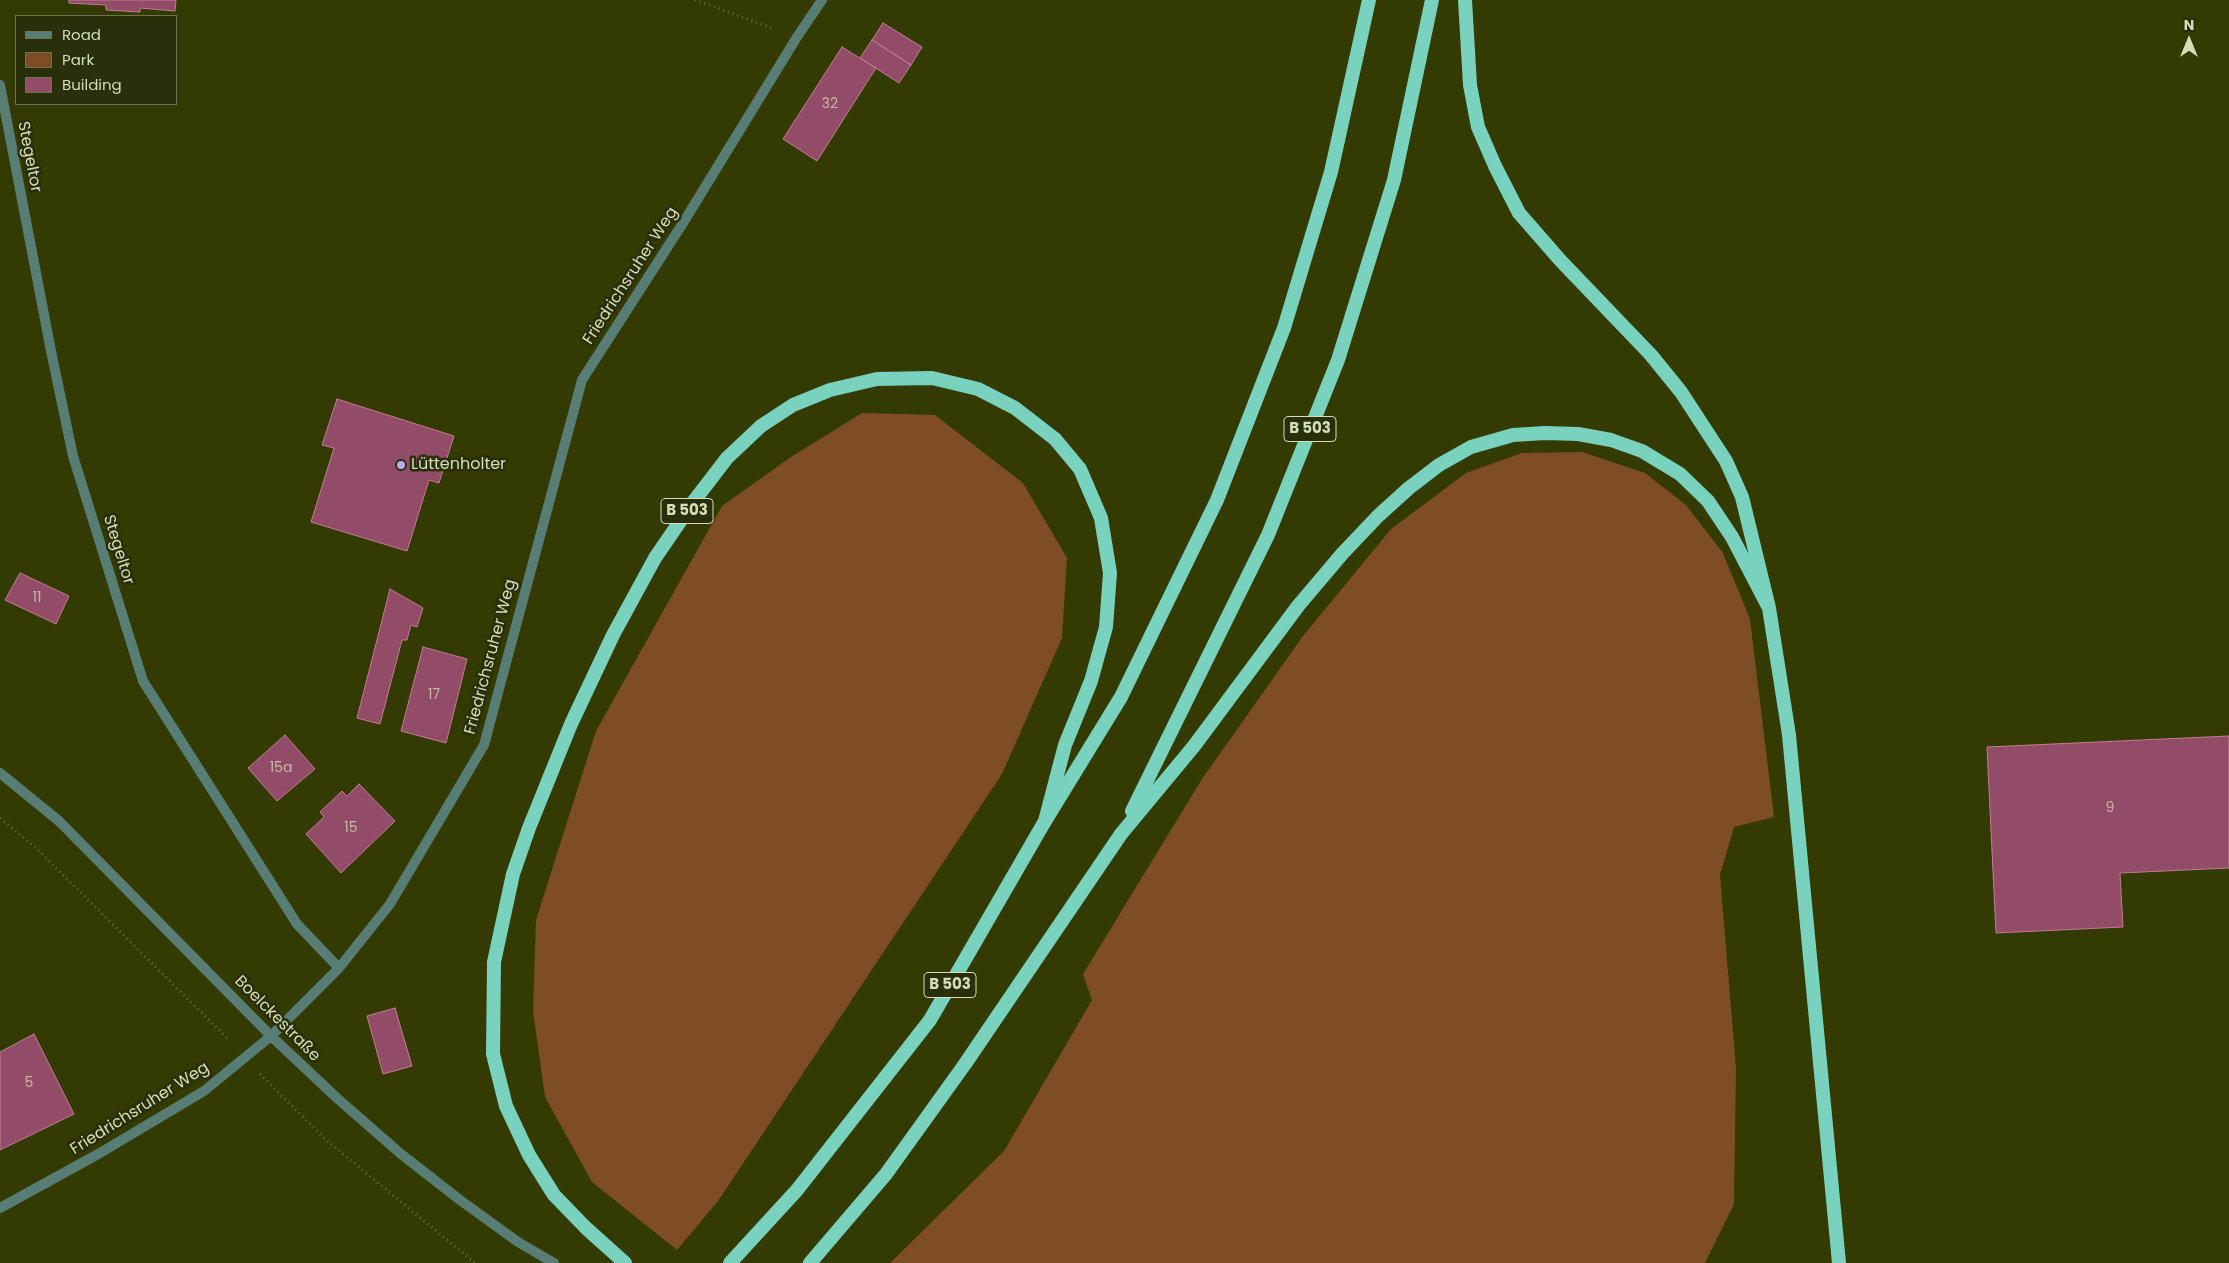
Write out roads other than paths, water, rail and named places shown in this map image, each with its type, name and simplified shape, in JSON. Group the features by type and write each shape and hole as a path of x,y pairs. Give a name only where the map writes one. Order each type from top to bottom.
{"highway":[{"name":"B 503","path":"730,1263 797,1190 930,1020 1045,821 1121,698 1217,500 1284,328 1326,190 1369,0"},
{"name":"B 503","path":"810,1263 886,1174 1121,834 1268,535 1338,360 1394,180 1432,0"},
{"path":"1465,0 1470,85 1478,126 1495,166 1519,213 1560,260 1652,355 1681,392 1706,429 1726,461 1742,497 1769,608 1789,735 1810,939 1839,1263"},
{"name":"B 503","path":"625,1263 586,1228 554,1195 529,1156 506,1106 493,1054 494,962 512,874 528,828 571,724 613,635 655,558 694,501 727,458 760,426 793,405 830,390 877,378 932,378 978,389 1015,408 1055,439 1080,469 1100,518 1110,573 1106,627 1091,681 1064,745 1045,821"},
{"path":"1121,834 1194,746 1298,606 1342,554 1409,488 1439,465 1471,447 1513,435 1545,433 1578,434 1611,440 1642,451 1680,474 1708,501 1732,537 1769,608"},
{"path":"1828,1263 1836,1244"}],"street":[{"name":"Friedrichsruher Weg","path":"0,1208 100,1153 204,1092 271,1036 339,968 390,904 484,745 582,380 683,223 796,38 822,0"},
{"name":"Stegeltor","path":"0,85 73,456 143,681 297,924 339,968"},
{"name":"Boelckestraße","path":"0,773 59,821 271,1036 338,1099 401,1154 511,1236 554,1263"}],"place":[{"name":"Lüttenholter","path":"401,465"}]}
